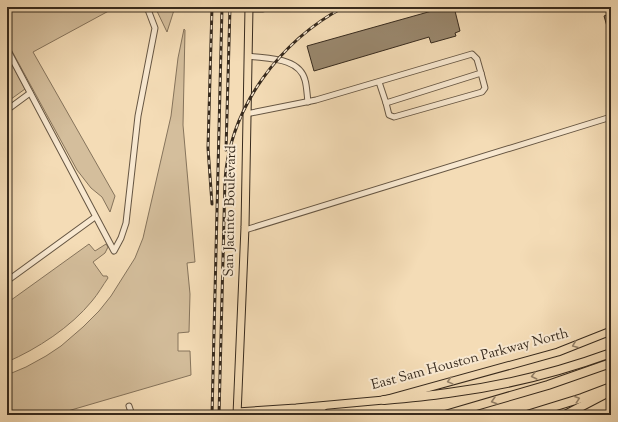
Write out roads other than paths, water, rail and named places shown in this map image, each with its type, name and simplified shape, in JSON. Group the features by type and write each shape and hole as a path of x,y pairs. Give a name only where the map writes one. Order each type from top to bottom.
{"highway":[{"path":"384,400 447,394 502,384 574,366 611,353"},
{"path":"445,415 548,385 611,363"},
{"path":"527,415 611,387"},
{"path":"565,415 611,391"}],"main road":[{"name":"San Jacinto Boulevard","path":"237,413 245,230 249,8"},
{"name":"East Sam Houston Parkway North","path":"237,413 384,400 558,352 611,331"},
{"path":"313,415 324,406"},
{"path":"606,415 611,413"}],"street":[{"path":"7,49 114,251 121,238 126,222 138,116 155,28 147,7"},
{"path":"249,8 263,9 270,7"},
{"path":"246,114 308,102 472,54 477,59 485,88 482,92 394,117 389,115 380,82"},
{"path":"248,56 282,60 291,63 299,69 305,79 308,102"},
{"path":"386,103 481,73"},
{"path":"7,110 30,93"},
{"path":"245,230 611,117"},
{"path":"7,281 95,217"},
{"path":"130,406 132,415"}],"railway":[{"path":"212,7 208,148 212,204"},
{"path":"212,415 222,7"},
{"path":"226,150 230,7"},
{"path":"219,415 225,180 229,153 237,127 248,102 262,79 280,57 299,38 321,21 344,7"}]}
